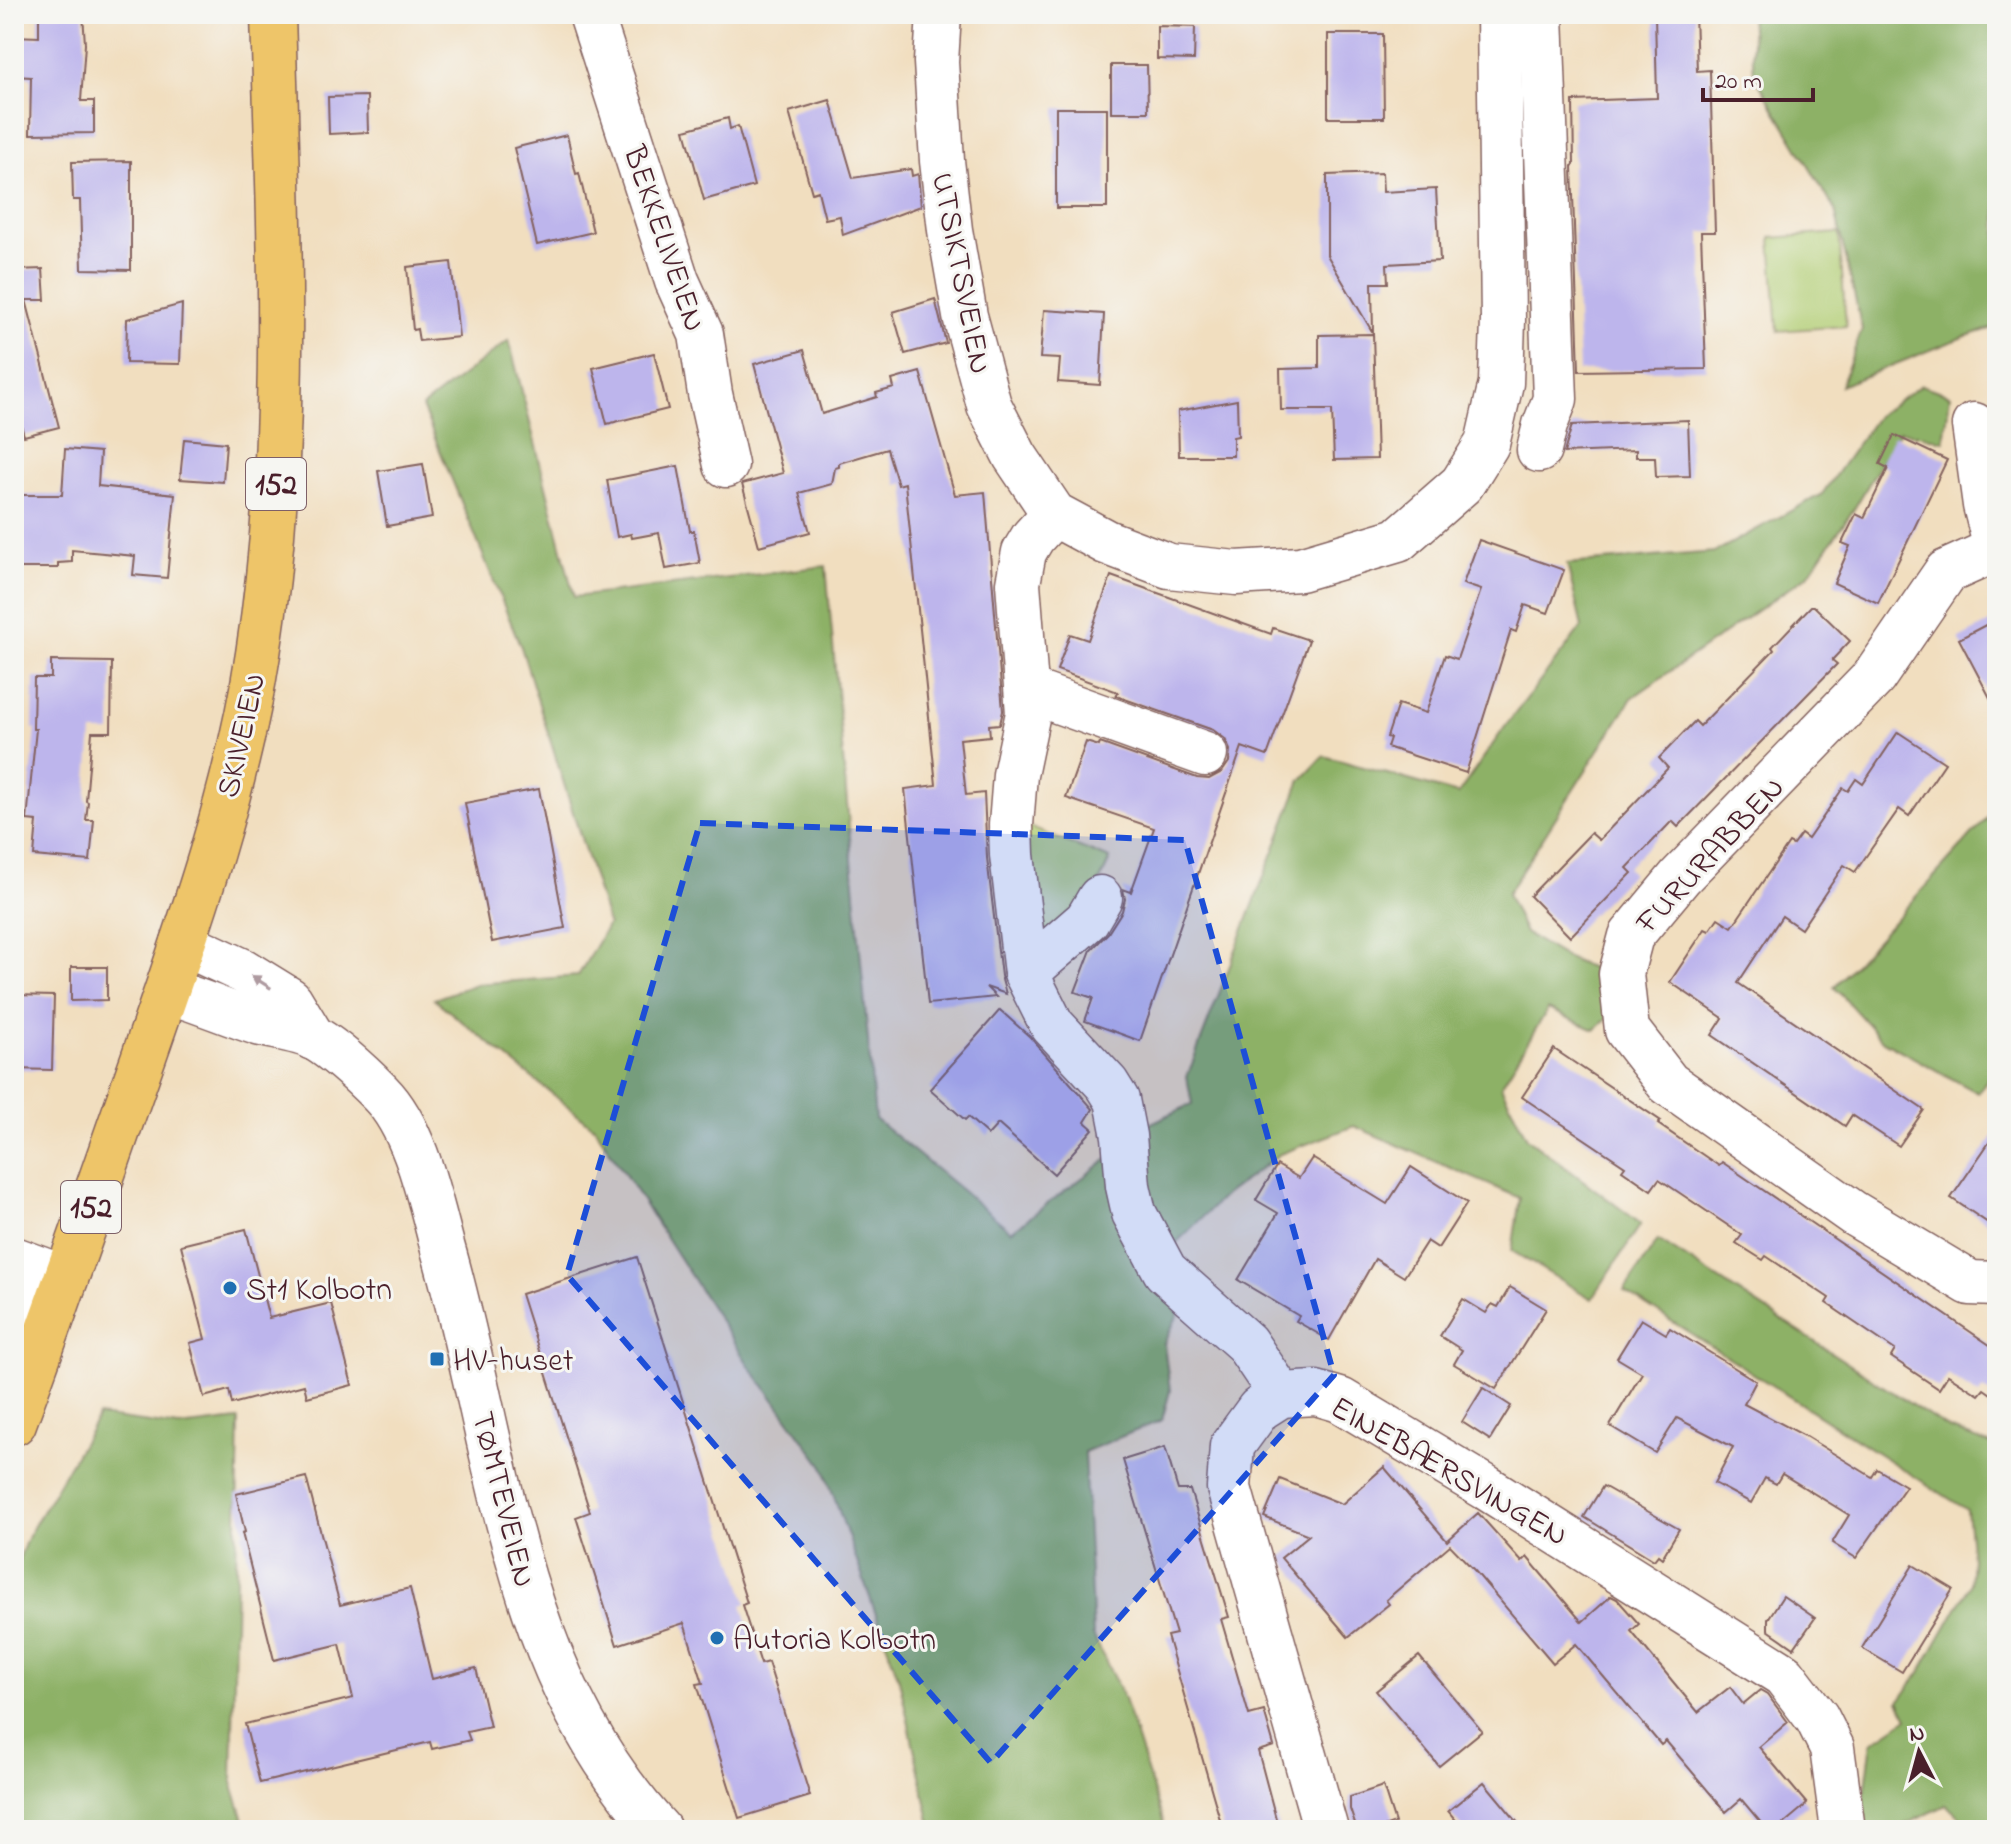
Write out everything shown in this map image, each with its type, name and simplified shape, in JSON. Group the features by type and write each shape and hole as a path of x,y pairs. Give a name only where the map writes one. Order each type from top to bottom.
{"main road":[{"name":"SKIVEIEN","path":"14,1423 183,943 236,764 258,655 268,584 278,454 281,329 273,14"}],"street":[{"name":"BEKKELIVEIEN","path":"591,14 677,281 701,334 710,394 726,465"},
{"name":"UTSIKTSVEIEN","path":"939,14 936,62 942,161 965,316 989,405 1015,456 1054,514"},
{"path":"1326,1830 1229,1488 1232,1446 1259,1409 1281,1395 1246,1343 1165,1271 1134,1213 1117,1100 1107,1084 1052,1025 1026,973 1011,825 1015,775 1028,713 1018,583 1020,565 1033,537 1054,514 1106,542 1169,566 1236,573 1300,569 1398,540 1462,484 1487,444 1501,383 1499,14"},
{"path":"1539,450 1555,399 1541,14"},
{"name":"FURURABBEN","path":"1974,425 1985,505 1996,549 1946,572 1874,677 1680,877 1631,936 1621,974 1627,1030 1668,1083 1853,1213 1970,1283 1997,1284"},
{"path":"1027,690 1205,754"},
{"path":"1026,973 1087,920 1100,898"},
{"name":"TØMTEVEIEN","path":"183,943 243,971 290,1000 313,1038"},
{"name":"TØMTEVEIEN","path":"167,991 313,1038 339,1056 382,1095 397,1116 411,1145 456,1294 510,1530 543,1641 597,1751 659,1830"},
{"path":"14,1259 60,1295"},
{"path":"14,1296 60,1295"},
{"name":"EINEBÆRSVINGEN","path":"1281,1395 1316,1393 1340,1400 1487,1488 1784,1675 1817,1718 1832,1748 1843,1830"}],"highlighted area":[{"path":"700,823 1185,840 1334,1375 991,1763 567,1275"}],"green space":[{"path":"1750,14 1997,14 1997,327 1963,337 1841,386 1862,329 1835,210 1754,75"},
{"path":"1839,233 1846,326 1778,331 1771,238"},
{"path":"509,340 574,597 826,566 875,1119 1011,1231 1109,1158 1182,1306 1164,1344 1170,1391 1162,1420 1084,1452 1093,1635 1124,1699 1166,1830 932,1830 899,1679 823,1466 748,1364 595,1128 434,999 476,984 578,976 608,924 521,647 422,407"},
{"path":"1921,385 1950,395 1944,441 1900,431 1854,509 1808,575 1632,698 1507,894 1525,933 1567,958 1603,974 1607,1019 1595,1030 1548,1009 1501,1086 1527,1138 1641,1224 1592,1299 1512,1251 1520,1198 1354,1126 1280,1154 1225,1195 1172,1247 1144,1188 1143,1127 1192,1104 1187,1077 1301,780 1324,756 1458,794 1582,627 1567,564 1715,552 1822,494 1877,416"},
{"path":"1991,814 1997,824 1997,1065 1978,1093 1883,1041 1834,987"},
{"path":"1021,824 1110,859 1096,890 1035,954"},
{"path":"1658,1240 1949,1429 1997,1447 1997,1830 1975,1830 1946,1805 1894,1830 1860,1830 1872,1742 1908,1718 1899,1701 1921,1671 1970,1585 1972,1559 1967,1510 1624,1291"},
{"path":"98,1416 179,1427 239,1420 232,1782 247,1830 14,1830 14,1572 28,1536"}],"building":[{"path":"39,14 83,14 85,44 81,101 94,101 94,133 30,134 31,77 14,76 14,36 39,37"},
{"path":"1655,14 1695,14 1697,71 1710,70 1715,232 1701,232 1706,369 1579,371 1572,166 1573,101 1657,98"},
{"path":"1157,26 1195,27 1194,60 1157,59"},
{"path":"1328,34 1383,34 1384,118 1328,118"},
{"path":"1111,65 1147,65 1148,112 1111,112"},
{"path":"367,96 368,132 329,134 328,97"},
{"path":"830,100 853,178 911,169 912,176 918,174 921,206 843,235 840,216 825,219 818,191 812,193 789,112"},
{"path":"1056,108 1107,108 1107,208 1056,208"},
{"path":"728,118 730,129 738,126 754,186 704,200 685,130"},
{"path":"567,135 593,232 537,245 514,148"},
{"path":"131,161 131,270 82,269 80,200 73,200 72,162"},
{"path":"1382,173 1383,192 1436,189 1440,261 1387,264 1388,283 1372,283 1373,333 1327,255 1327,175"},
{"path":"451,262 459,337 419,341 417,329 413,330 407,267"},
{"path":"43,269 45,300 26,300 59,427 24,436 14,398 14,270"},
{"path":"935,299 946,343 905,354 893,312"},
{"path":"182,304 180,364 126,363 127,319"},
{"path":"1044,310 1104,314 1100,385 1058,382 1060,359 1040,358"},
{"path":"1373,334 1377,459 1334,460 1332,410 1281,410 1280,369 1319,368 1319,335"},
{"path":"804,350 822,414 877,397 876,393 894,388 892,380 920,372 955,495 985,492 1003,711 1000,724 989,725 990,736 960,739 966,795 984,793 987,858 1001,976 1006,994 986,987 996,997 928,1004 905,789 936,785 905,483 898,485 887,449 839,463 832,484 799,493 810,532 759,546 742,484 783,473 754,364"},
{"path":"654,353 668,409 607,424 593,368"},
{"path":"1237,400 1238,436 1233,437 1233,456 1179,456 1178,411"},
{"path":"1688,420 1690,476 1656,477 1655,457 1636,457 1636,450 1564,453 1572,425"},
{"path":"1894,435 1947,460 1878,603 1834,583 1850,546 1842,543 1856,514 1864,518 1888,468 1880,464"},
{"path":"184,439 226,443 223,482 180,479"},
{"path":"65,449 100,452 98,486 175,494 167,578 133,575 135,556 72,550 72,562 58,563 58,568 14,568 14,495 62,495"},
{"path":"423,464 432,518 387,526 378,471"},
{"path":"678,466 690,531 694,531 700,563 666,569 659,533 632,538 631,534 617,537 607,480"},
{"path":"1479,540 1564,570 1548,613 1525,605 1516,632 1511,630 1466,773 1387,747 1390,738 1387,737 1398,704 1426,713 1445,655 1457,659 1481,590 1463,584"},
{"path":"1111,576 1271,634 1273,628 1309,640 1267,756 1242,747 1140,1041 1085,1021 1093,998 1075,992 1091,950 1108,933 1122,911 1125,899 1123,889 1131,892 1154,828 1066,798 1086,742 1099,746 1100,743 1197,778 1209,779 1222,772 1229,762 1230,750 1225,739 1213,730 1116,696 1118,692 1057,670 1070,634 1088,640"},
{"path":"1811,606 1850,641 1832,660 1837,664 1678,827 1672,821 1627,868 1632,873 1570,937 1530,896 1591,833 1599,840 1668,768 1659,758 1695,721 1700,726 1774,650 1772,647"},
{"path":"1997,619 1997,711 1959,639"},
{"path":"51,661 112,662 111,732 92,732 86,801 86,820 94,820 90,861 34,856 37,821 27,820 36,729 33,729 34,678 51,678"},
{"path":"1898,732 1945,763 1909,816 1899,809 1855,872 1844,865 1801,929 1782,916 1738,983 1924,1110 1899,1146 1852,1115 1845,1126 1712,1035 1723,1018 1670,982 1705,929 1709,931 1718,918 1732,927 1789,843 1793,845 1801,834 1808,839 1843,788 1848,791 1856,779 1863,784"},
{"path":"539,789 565,928 492,942 465,803"},
{"path":"71,967 107,967 107,1000 71,1001"},
{"path":"14,995 54,996 52,1070 14,1069"},
{"path":"1000,1010 1030,1037 1093,1109 1085,1122 1093,1129 1054,1174 998,1124 988,1135 968,1117 965,1120 930,1089"},
{"path":"1554,1049 1661,1121 1658,1124 1719,1166 1722,1162 1997,1350 1997,1398 1984,1389 1979,1395 1948,1375 1939,1389 1891,1357 1895,1350 1826,1303 1829,1298 1766,1256 1763,1260 1736,1243 1742,1235 1659,1179 1651,1190 1622,1170 1625,1166 1522,1097"},
{"path":"1997,1131 1997,1229 1951,1198"},
{"path":"1312,1158 1387,1204 1411,1167 1467,1203 1438,1248 1427,1241 1404,1277 1375,1259 1329,1340 1296,1321 1299,1316 1238,1280 1278,1213 1256,1200 1277,1165 1299,1178"},
{"path":"246,1229 269,1318 331,1303 352,1385 307,1397 304,1385 232,1404 229,1390 204,1397 190,1343 205,1339 181,1245"},
{"path":"637,1257 747,1603 742,1605 761,1664 768,1662 810,1796 739,1818 697,1684 703,1683 684,1623 617,1645 576,1517 590,1512 521,1294"},
{"path":"1510,1287 1546,1309 1496,1389 1454,1364 1462,1350 1440,1336 1463,1299 1486,1313 1492,1304 1498,1307"},
{"path":"1641,1319 1666,1334 1670,1328 1756,1381 1744,1404 1805,1436 1872,1477 1877,1469 1906,1486 1856,1558 1832,1543 1849,1515 1782,1474 1776,1484 1765,1478 1751,1503 1714,1483 1733,1447 1677,1418 1655,1453 1610,1426 1642,1373 1617,1358"},
{"path":"1483,1388 1511,1406 1490,1440 1462,1422"},
{"path":"1165,1447 1178,1490 1190,1490 1229,1617 1221,1619 1249,1715 1264,1711 1274,1746 1258,1751 1279,1830 1223,1830 1167,1636 1176,1634 1123,1460"},
{"path":"1384,1467 1447,1541 1478,1513 1522,1562 1527,1557 1582,1622 1611,1596 1617,1599 1639,1624 1631,1631 1698,1712 1730,1687 1743,1704 1760,1690 1767,1694 1788,1722 1759,1747 1807,1804 1776,1830 1767,1830 1741,1799 1726,1812 1666,1741 1661,1745 1576,1644 1553,1663 1450,1545 1386,1600 1389,1604 1348,1637 1281,1558 1309,1535 1264,1517 1280,1479 1342,1504"},
{"path":"306,1477 340,1605 410,1588 432,1679 476,1668 490,1727 467,1732 470,1740 432,1749 430,1742 260,1783 245,1724 353,1698 340,1644 274,1660 242,1533 245,1532 236,1494"},
{"path":"1603,1486 1679,1529 1662,1558 1658,1555 1654,1560 1584,1517"},
{"path":"1913,1565 1953,1589 1902,1672 1862,1648"},
{"path":"1783,1596 1815,1618 1794,1648 1768,1630 1768,1619"},
{"path":"1419,1656 1482,1731 1439,1766 1376,1691"},
{"path":"1484,1782 1524,1830 1464,1830 1448,1811"},
{"path":"1383,1786 1395,1823 1376,1830 1357,1830 1350,1809 1350,1797"}],"place":[{"name":"St1 Kolbotn","path":"230,1288"},
{"name":"HV-huset","path":"437,1359"},
{"name":"Autoria Kolbotn","path":"717,1638"}]}
